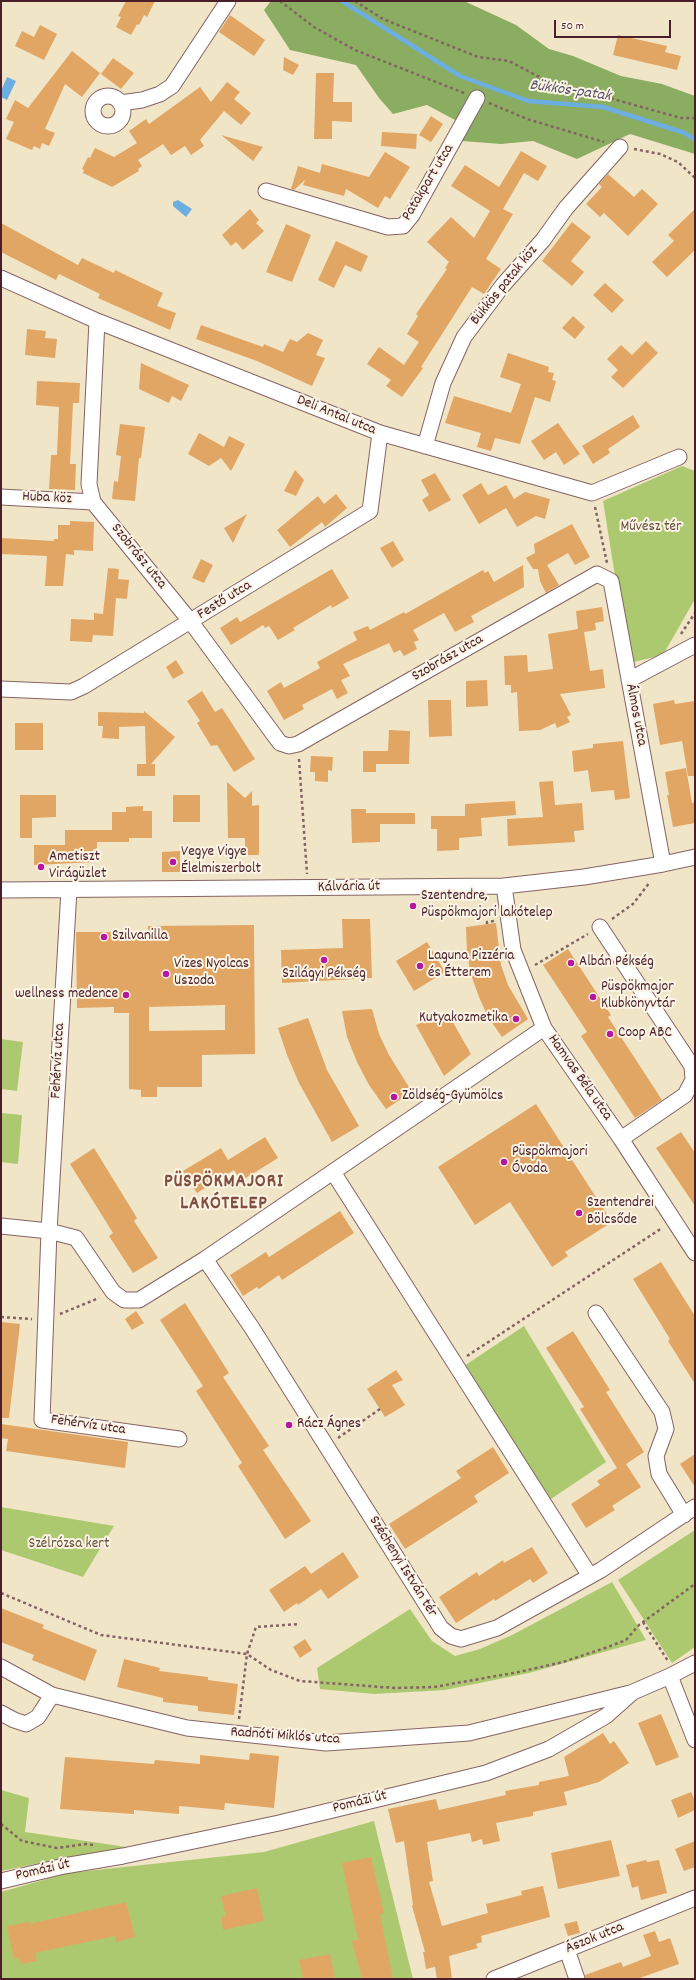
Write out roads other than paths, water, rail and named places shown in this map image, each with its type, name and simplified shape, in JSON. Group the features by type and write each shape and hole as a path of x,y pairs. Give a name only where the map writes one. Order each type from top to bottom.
{"street":[{"path":"120,103 148,98 160,94 172,86 228,1"},
{"name":"Patakpart utca","path":"266,190 388,228 403,226 412,215 477,98"},
{"name":"Bükkös patak köz","path":"425,446 443,382 464,337 503,285 543,240 566,208 620,147"},
{"name":"Deli Antal utca","path":"1,278 97,321 380,433 592,493 679,457"},
{"name":"Szobrász utca","path":"97,321 89,484 93,502 191,622 280,743 289,746 298,744 604,578"},
{"name":"Festő utca","path":"1,688 70,692 84,686 191,622 370,511 380,433"},
{"name":"Huba köz","path":"1,497 93,502"},
{"name":"Álmos utca","path":"604,578 629,680 663,864"},
{"path":"629,680 695,645"},
{"name":"Kálvária út","path":"1,890 504,886 584,877 663,864 695,857"},
{"name":"Hamvas Béla utca","path":"504,886 513,950 544,1028 621,1139 695,1253"},
{"name":"Fehérvíz utca","path":"69,890 49,1231 42,1420 179,1438"},
{"path":"600,927 692,1066 693,1080 685,1095 621,1139"},
{"path":"1,1226 49,1231 76,1238 113,1292 124,1300 139,1300 205,1259 544,1028"},
{"path":"333,1172 590,1576"},
{"name":"Széchenyi István tér","path":"205,1259 252,1328 441,1628 451,1636 461,1639 497,1628 590,1576 689,1511"},
{"path":"596,1314 662,1412 666,1429 656,1456 659,1474 689,1511"},
{"name":"Pomázi út","path":"1,1881 64,1866 123,1856 279,1823 486,1773 549,1749 606,1716 633,1692 671,1671 695,1663"},
{"name":"Radnóti Miklós utca","path":"1,1667 52,1695 187,1728 326,1743 469,1733 633,1692"},
{"path":"671,1671 695,1740"},
{"path":"1,1713 26,1724 38,1717 52,1695"},
{"name":"Ászok utca","path":"494,1979 695,1898"},
{"path":"567,1950 577,1979"}],"water":[{"path":"7,77 16,81 7,100 1,97 1,91"},
{"path":"178,200 192,209 186,217 173,206 173,202"}],"waterway":[{"name":"Bükkös-patak","path":"342,1 460,76 528,101 603,107 685,133 695,140"}],"place":[{"name":"Vegye Vigye Élelmiszerbolt","path":"173,862"},
{"name":"Ametiszt Virágüzlet","path":"41,867"},
{"name":"Szentendre, Püspökmajori lakótelep","path":"413,906"},
{"name":"Szilvanilla","path":"104,937"},
{"name":"Szilágyi Pékség","path":"324,960"},
{"name":"Albán Pékség","path":"571,963"},
{"name":"Laguna Pizzéria és Étterem","path":"420,966"},
{"name":"Vizes Nyolcas Uszoda","path":"166,974"},
{"name":"wellness medence","path":"126,995"},
{"name":"Püspökmajor Klubkönyvtár","path":"593,997"},
{"name":"Kutyakozmetika","path":"516,1019"},
{"name":"Coop ABC","path":"610,1034"},
{"name":"Zöldség-Gyümölcs","path":"394,1097"},
{"name":"Püspökmajori Óvoda","path":"504,1162"},
{"name":"Szentendrei Bölcsőde","path":"579,1213"},
{"name":"Rácz Ágnes","path":"289,1425"}],"district":[{"name":"PÜSPÖKMAJORI LAKÓTELEP","path":"224,1194"}],"park label":[{"name":"Művész tér","path":"651,528"},
{"name":"Szélrózsa kert","path":"69,1545"}]}
